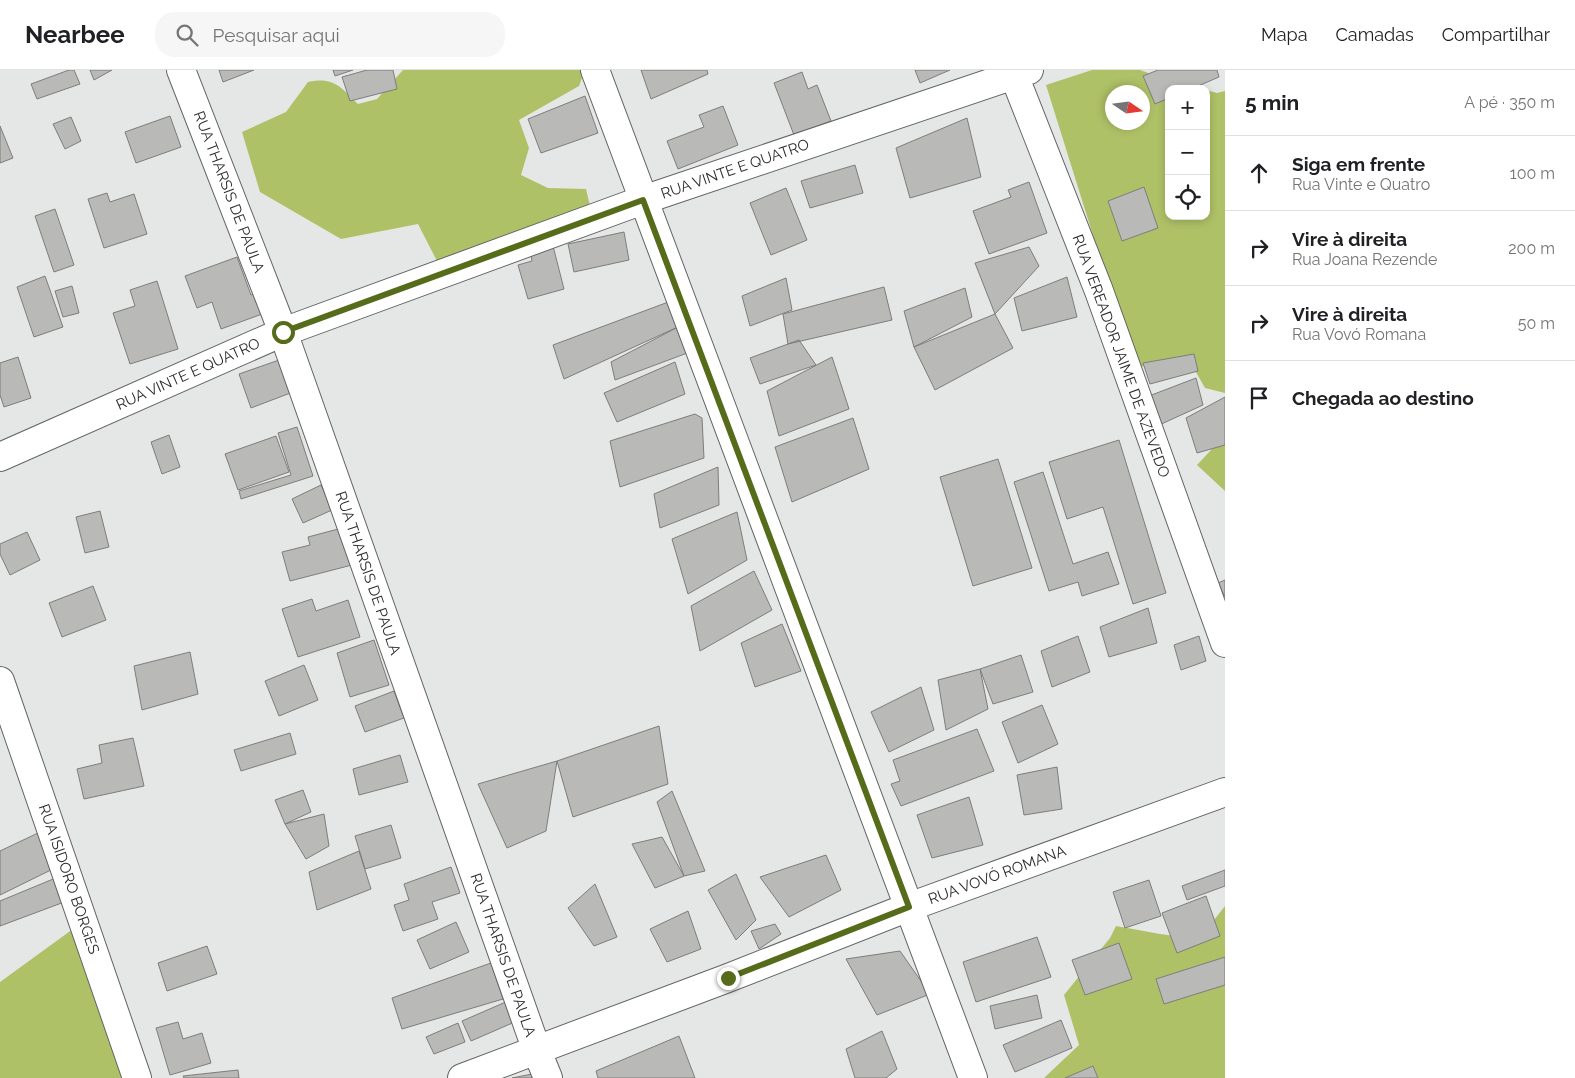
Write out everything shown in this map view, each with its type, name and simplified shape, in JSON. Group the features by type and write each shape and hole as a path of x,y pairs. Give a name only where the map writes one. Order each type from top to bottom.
{"street":[{"name":"RUA THARSIS DE PAULA","path":"181,70 283,332 548,1078"},
{"path":"595,70 973,1078"},
{"name":"RUA VINTE E QUATRO","path":"0,457 283,332 643,200 1018,72"},
{"name":"RUA VEREADOR JAIME DE AZEVEDO","path":"1018,72 1099,291 1225,643"},
{"name":"RUA ISIDORO BORGES","path":"0,681 137,1078"},
{"name":"RUA VOVÓ ROMANA","path":"462,1078 728,978 909,907 1225,792"}],"green space":[{"path":"403,70 585,70 579,86 519,120 529,148 521,175 548,188 586,189 591,210 438,263 418,224 341,239 260,192 242,132 286,112 308,82 331,82 342,88 358,104 377,99"},
{"path":"1092,70 1140,70 1187,85 1165,85 1165,220 1210,220 1210,91 1217,93 1225,91 1225,393 1205,388 1189,360 1138,367 1102,264 1046,85"},
{"path":"1225,435 1225,491 1197,465"},
{"path":"1225,906 1225,1078 1044,1078 1079,1045 1064,995 1110,938 1116,926 1199,939"},
{"path":"73,929 125,1078 0,1078 0,982"}],"building":[{"path":"69,70 74,70 80,84 37,99 31,84"},
{"path":"90,70 112,70 94,80"},
{"path":"219,70 254,70 223,82"},
{"path":"333,70 353,70 335,76"},
{"path":"367,70 393,70 397,89 350,101 342,77"},
{"path":"641,70 707,70 708,74 651,99"},
{"path":"915,70 950,70 920,83"},
{"path":"1158,70 1217,70 1219,77 1200,85 1165,85 1165,100 1155,104 1150,92 1150,85 1147,85 1143,76"},
{"path":"802,72 808,89 817,85 831,121 794,135 774,83"},
{"path":"585,96 598,133 541,153 528,119"},
{"path":"723,106 738,145 678,169 667,141 704,127 699,115"},
{"path":"170,116 181,147 136,163 125,132"},
{"path":"71,117 81,141 65,149 53,124"},
{"path":"967,118 981,177 910,198 896,148"},
{"path":"0,126 13,158 0,163"},
{"path":"855,165 863,193 810,208 801,181"},
{"path":"1029,182 1047,233 989,254 973,211 1011,197 1008,190"},
{"path":"1144,187 1158,228 1122,241 1108,201"},
{"path":"786,188 807,240 771,255 750,203"},
{"path":"107,193 110,202 134,194 147,234 104,248 88,199"},
{"path":"55,209 74,265 54,272 35,216"},
{"path":"624,232 629,260 574,272 568,244"},
{"path":"553,246 564,289 528,299 518,265 532,261 531,255"},
{"path":"1029,247 1039,266 995,314 975,263"},
{"path":"237,257 251,295 257,292 265,313 221,329 212,302 197,308 185,276"},
{"path":"45,276 63,327 34,337 17,287"},
{"path":"1067,277 1077,317 1022,331 1014,298"},
{"path":"786,278 792,310 750,326 742,296"},
{"path":"157,281 178,349 130,364 113,313 135,306 130,290"},
{"path":"72,286 79,313 63,317 55,291"},
{"path":"884,287 892,320 788,344 783,314"},
{"path":"965,288 972,317 914,347 904,311"},
{"path":"671,301 680,326 564,379 553,345"},
{"path":"995,314 1013,348 935,390 914,347"},
{"path":"680,326 690,352 615,380 611,362"},
{"path":"799,340 816,365 760,384 750,358"},
{"path":"1194,354 1198,371 1150,384 1143,363"},
{"path":"18,357 31,398 4,407 0,395 0,363"},
{"path":"832,357 849,409 779,436 767,391"},
{"path":"282,359 293,392 251,408 239,374"},
{"path":"675,362 685,394 617,422 604,393"},
{"path":"1196,378 1203,405 1157,426 1149,396"},
{"path":"1225,397 1225,445 1197,453 1186,418"},
{"path":"695,414 702,418 704,458 620,487 610,441"},
{"path":"853,418 869,469 792,502 775,447"},
{"path":"297,427 313,476 241,499 239,491 291,475 278,433"},
{"path":"169,435 180,467 162,474 151,442"},
{"path":"276,436 289,472 238,490 225,454"},
{"path":"1119,440 1166,593 1133,604 1103,507 1067,519 1049,462"},
{"path":"998,459 1032,568 973,586 940,477"},
{"path":"718,467 719,505 660,528 654,494"},
{"path":"1043,472 1073,564 1108,552 1119,584 1082,596 1078,582 1049,591 1014,482"},
{"path":"321,485 332,510 303,523 292,499"},
{"path":"100,511 109,547 85,553 76,517"},
{"path":"737,512 747,560 688,594 672,539"},
{"path":"342,528 352,565 290,581 282,552 310,545 308,537"},
{"path":"27,532 40,560 10,575 0,554 0,544"},
{"path":"754,571 772,610 700,651 691,606"},
{"path":"1225,580 1225,597 1218,583"},
{"path":"93,586 106,620 62,637 49,603"},
{"path":"312,599 316,611 348,600 360,637 298,657 282,609"},
{"path":"1148,608 1157,643 1109,657 1100,627"},
{"path":"782,624 801,671 755,687 741,643"},
{"path":"1078,636 1090,672 1052,687 1041,651"},
{"path":"1199,636 1206,661 1181,670 1174,645"},
{"path":"374,640 389,685 350,697 337,653"},
{"path":"190,652 198,694 142,710 134,666"},
{"path":"1021,655 1033,692 993,704 980,669"},
{"path":"304,665 318,700 279,716 265,681"},
{"path":"980,669 988,709 946,730 938,680"},
{"path":"921,687 934,730 889,752 871,712"},
{"path":"394,691 404,718 365,732 355,706"},
{"path":"1042,705 1058,744 1018,763 1002,722"},
{"path":"659,726 668,784 573,817 557,761"},
{"path":"977,729 994,771 901,806 891,784 900,781 893,760"},
{"path":"290,733 296,754 241,771 234,750"},
{"path":"133,738 144,786 84,799 77,769 102,763 99,745"},
{"path":"400,755 408,782 359,795 353,769"},
{"path":"557,761 546,831 507,848 478,784"},
{"path":"1057,767 1062,809 1024,815 1017,775"},
{"path":"303,790 311,812 285,824 275,800"},
{"path":"672,791 705,871 684,876 657,802"},
{"path":"969,797 983,845 932,858 917,815"},
{"path":"324,814 329,846 306,859 285,824"},
{"path":"391,825 401,858 365,869 355,836"},
{"path":"38,833 55,868 0,895 0,851"},
{"path":"662,837 684,876 655,888 632,844"},
{"path":"359,851 371,889 317,910 309,872"},
{"path":"826,855 841,890 789,917 760,877"},
{"path":"451,867 460,893 432,902 438,919 403,931 394,905 409,900 404,884"},
{"path":"1225,870 1225,886 1187,900 1182,886"},
{"path":"736,874 756,920 736,940 708,890"},
{"path":"58,877 67,901 0,926 0,901"},
{"path":"1149,880 1161,916 1125,928 1113,892"},
{"path":"595,884 617,937 594,946 568,908"},
{"path":"1206,896 1220,936 1177,953 1162,913"},
{"path":"688,911 701,949 667,962 650,929"},
{"path":"456,922 469,952 430,969 417,940"},
{"path":"775,924 781,934 759,949 751,931"},
{"path":"1037,937 1051,977 976,1002 963,962"},
{"path":"1119,943 1132,979 1085,995 1072,960"},
{"path":"207,946 217,974 167,991 158,963"},
{"path":"900,951 930,994 877,1015 846,959"},
{"path":"1225,957 1225,985 1164,1004 1156,979"},
{"path":"491,963 503,999 402,1029 392,998"},
{"path":"1037,995 1042,1018 995,1029 990,1006"},
{"path":"508,1001 517,1021 471,1041 462,1021"},
{"path":"1061,1020 1072,1048 1015,1072 1003,1045"},
{"path":"178,1022 183,1039 202,1033 211,1063 170,1075 156,1028"},
{"path":"458,1023 465,1042 434,1054 426,1037"},
{"path":"882,1031 897,1069 886,1078 855,1078 846,1049"},
{"path":"679,1036 695,1078 598,1078 596,1071"},
{"path":"1093,1066 1098,1078 1065,1078"},
{"path":"238,1070 239,1078 184,1078 183,1076"},
{"path":"537,1073 539,1078 512,1078"}],"route":[{"path":"283,332 643,200 909,907 728,978"}]}
